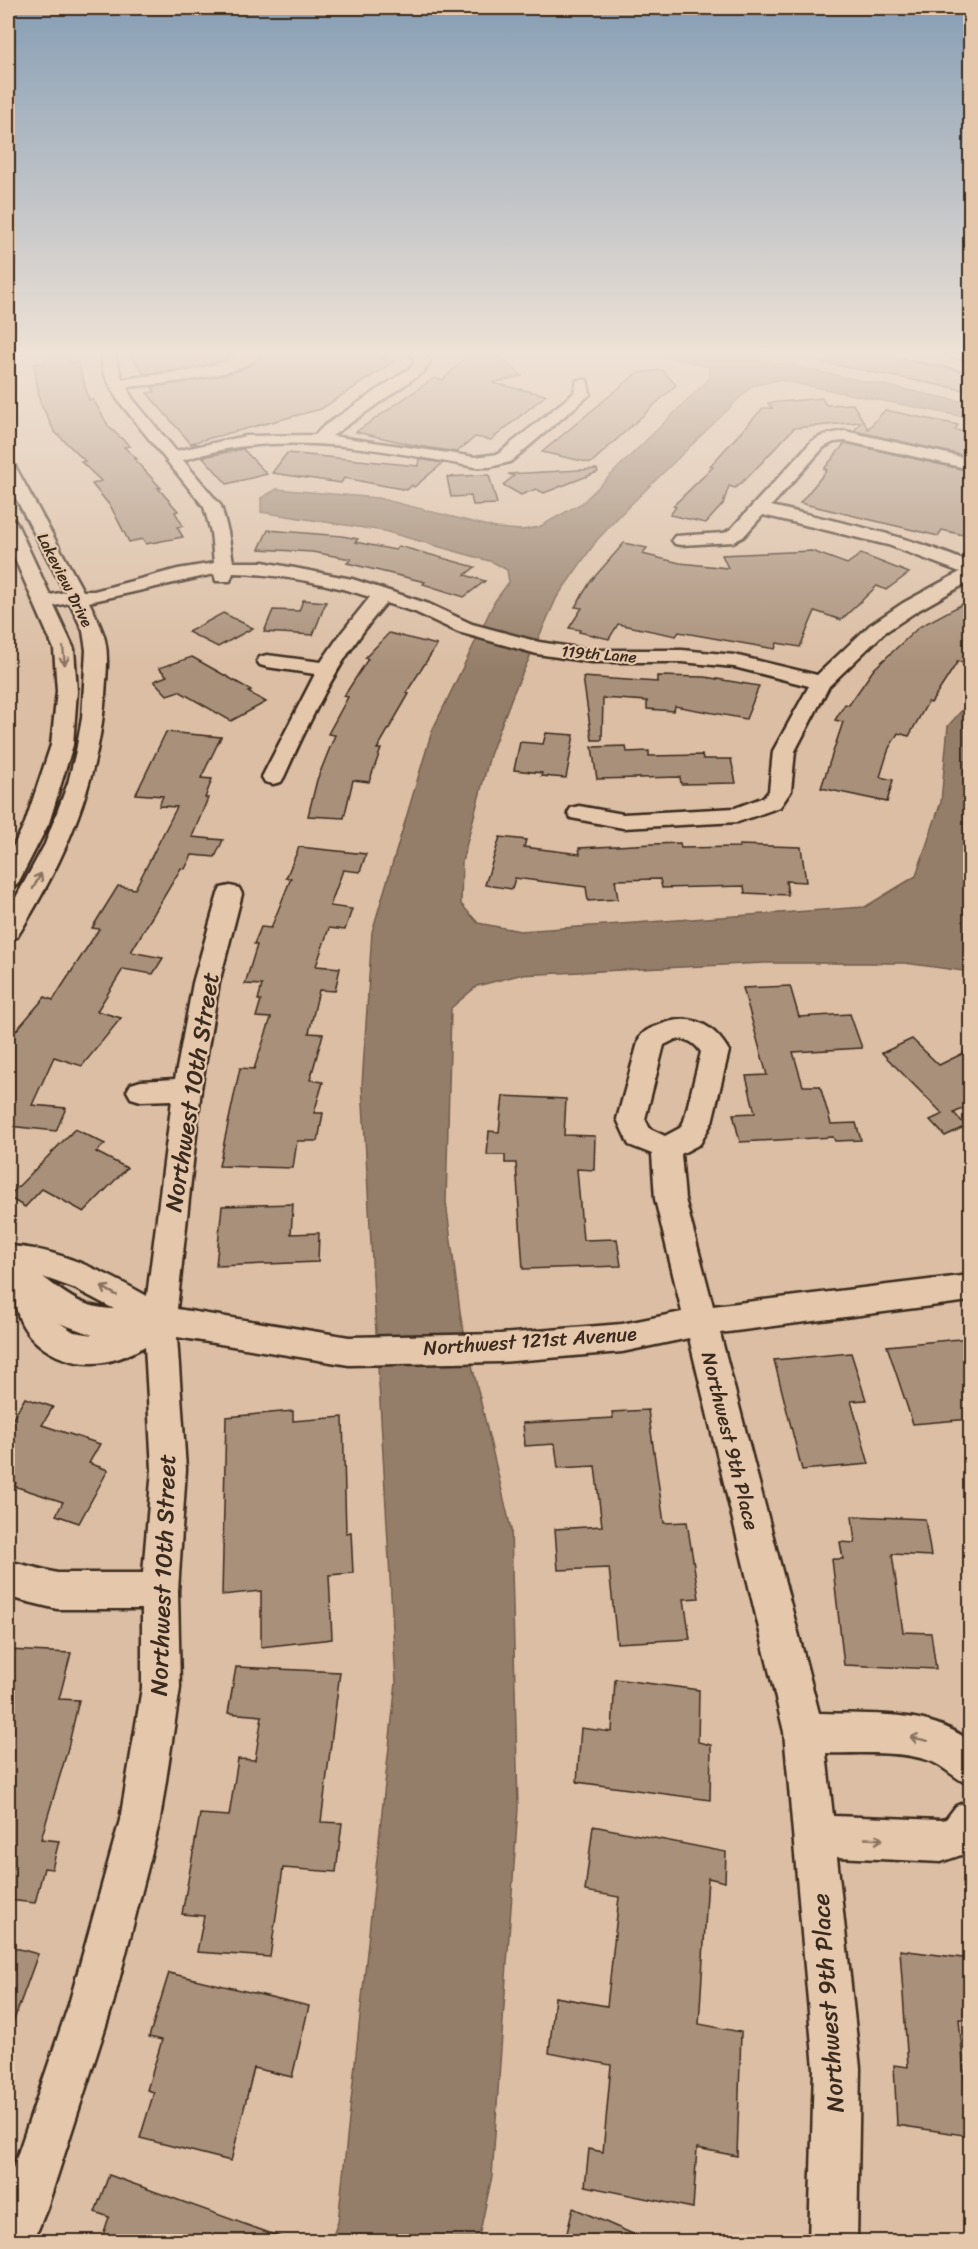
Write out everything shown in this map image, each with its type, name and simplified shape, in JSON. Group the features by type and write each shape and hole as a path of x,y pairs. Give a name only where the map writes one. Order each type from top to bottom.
{"street":[{"path":"175,458 212,506 219,524 223,569"},
{"path":"451,458 490,462 504,458"},
{"path":"681,540 727,538 738,532 805,458"},
{"path":"943,458 970,464"},
{"name":"Lakeview Drive","path":"8,468 76,596 95,640 94,716 77,796 55,847 22,910 8,931"},
{"path":"579,813 623,821 738,815 772,802 780,791 784,751 821,683 877,629 970,572 939,554 760,508"},
{"name":"Lakeview Drive","path":"8,524 45,602 64,649 67,691 62,745 36,823 8,879"},
{"path":"76,596 91,587 191,564 223,569"},
{"path":"45,602 76,596 94,597 110,593 153,591 223,569"},
{"name":"119th Lane","path":"223,569 267,569 335,580 422,608 465,628 546,649 591,656 682,656 734,661 773,669 821,683"},
{"path":"273,777 326,669 362,617 383,594"},
{"path":"267,661 326,669"},
{"name":"Northwest 10th Street","path":"8,2241 23,2208 91,2004 140,1820 161,1688 160,1592 169,1469 160,1320 187,1089 206,983 230,894"},
{"path":"141,1091 187,1089"},
{"name":"Northwest 9th Place","path":"666,1148 670,1200 804,1732 837,2068 833,2241"},
{"name":"Northwest 121st Avenue","path":"8,1259 33,1259 94,1283 160,1320 349,1351 500,1348 622,1338 699,1322 970,1288"},
{"path":"8,1268 32,1288 31,1308 40,1324 52,1337 64,1344 84,1349 102,1348 132,1338 160,1320"},
{"path":"8,1579 57,1591 160,1592"},
{"path":"804,1732 907,1736 940,1743 970,1765"},
{"path":"816,1836 941,1841 959,1836 970,1820"}],"shaded area":[{"path":"628,458 678,458 597,540 557,597 513,694 490,755 462,862 461,904 478,923 520,931 865,907 916,876 941,802 948,726 970,701 970,972 905,963 764,963 519,975 477,986 451,1008 446,1202 461,1319 511,1529 518,1808 492,2176 478,2241 331,2241 338,2222 396,1682 362,1085 372,932 432,731 495,601 509,582 507,570 493,562 384,531 261,512 261,498 277,489 378,498 496,528 522,530 539,527 582,503"}],"building":[{"path":"82,458 136,458 134,459 161,488 158,488 178,511 175,512 183,526 177,527 183,537 146,544 143,539 129,542 111,507 92,484 101,481 81,462 85,461"},
{"path":"204,458 252,458 267,474 227,484"},
{"path":"283,458 337,458 418,466 419,459 443,463 414,487 412,485 407,490 344,478 341,483 272,473"},
{"path":"569,458 596,458 591,463"},
{"path":"717,458 766,458 735,488 729,486 723,504 706,523 670,515 676,507 673,506 713,467 710,466"},
{"path":"833,458 912,458 970,471 970,524 963,535 942,530 938,536 800,503 827,470 824,469"},
{"path":"597,469 598,472 544,493 536,489 521,495 503,485 514,476 508,474"},
{"path":"489,475 497,504 473,505 471,496 451,497 447,477"},
{"path":"268,530 342,536 358,539 355,542 395,550 399,546 475,567 465,575 485,581 464,597 423,584 425,582 347,563 351,559 312,552 259,549"},
{"path":"624,543 647,548 642,554 680,563 728,568 722,555 812,551 847,564 861,554 909,573 886,590 877,586 841,620 815,611 800,647 777,643 775,649 679,632 676,636 618,624 609,639 569,628 582,608 575,607 591,581"},
{"path":"303,600 326,602 313,635 264,632 273,610 299,611"},
{"path":"970,600 970,655 963,663 958,661 931,703 928,702 909,736 898,733 889,748 880,777 893,780 887,802 821,788 843,722 835,720 845,704 849,705 874,669 919,627"},
{"path":"223,613 253,628 218,647 188,632"},
{"path":"389,633 437,645 406,693 409,694 377,749 381,749 369,782 353,780 344,818 308,816 317,780 335,735 328,734 348,697 344,696 368,659 365,658"},
{"path":"192,657 251,690 248,692 266,702 231,721 179,691 167,695 154,681 167,676 159,668"},
{"path":"657,676 705,677 759,686 746,719 675,706 674,711 647,709 647,701 603,698 602,740 592,740 583,677 657,682"},
{"path":"166,732 221,737 201,778 212,779 205,798 208,798 192,837 223,840 215,857 192,855 185,869 181,868 131,952 163,958 153,974 123,969 97,1011 121,1018 82,1066 54,1057 32,1105 66,1108 56,1131 8,1126 8,1040 45,997 53,1000 99,929 92,928 118,886 135,889 177,807 159,806 163,796 136,794"},
{"path":"546,733 574,735 566,778 541,776 542,773 514,770 520,742 543,744"},
{"path":"626,746 627,752 649,751 649,756 702,755 703,759 731,759 736,783 681,784 680,777 597,779 592,747"},
{"path":"500,837 526,840 524,847 580,854 579,848 680,843 681,848 739,847 739,845 801,847 806,882 786,881 788,895 745,893 744,886 662,888 660,879 615,880 618,899 588,901 586,887 515,878 512,889 485,885"},
{"path":"299,847 366,854 360,872 343,870 330,906 352,909 345,930 329,928 316,966 340,968 335,991 319,990 309,1033 323,1034 310,1080 323,1082 314,1113 323,1113 318,1141 297,1141 293,1168 219,1166 240,1068 254,1069 271,1018 256,1017 262,985 245,984 257,945 254,944 261,927 271,928 291,878 286,878"},
{"path":"790,986 799,1017 850,1014 862,1048 793,1052 803,1086 820,1086 831,1124 856,1123 861,1140 835,1141 833,1137 740,1142 733,1114 755,1113 746,1076 767,1075 743,988"},
{"path":"912,1039 939,1065 970,1050 970,1105 954,1113 966,1126 945,1136 930,1120 943,1114 882,1053"},
{"path":"503,1096 566,1099 564,1135 595,1136 594,1170 577,1169 583,1240 617,1239 621,1266 523,1269 516,1163 505,1163 505,1155 487,1155 489,1131 499,1132"},
{"path":"75,1129 105,1144 96,1152 127,1168 84,1212 42,1189 25,1207 8,1197"},
{"path":"293,1204 291,1234 319,1233 318,1262 216,1266 222,1206"},
{"path":"970,1338 970,1419 913,1424 887,1346"},
{"path":"851,1353 866,1400 851,1401 869,1464 802,1470 774,1360"},
{"path":"25,1398 53,1407 42,1425 100,1444 89,1463 108,1470 79,1523 56,1515 63,1502 14,1486 16,1483 8,1480 8,1427"},
{"path":"648,1410 664,1523 687,1522 699,1598 684,1599 690,1639 617,1643 609,1568 558,1570 555,1529 602,1526 595,1466 558,1468 555,1444 525,1446 523,1423 613,1418 612,1412"},
{"path":"293,1411 293,1421 343,1417 346,1533 351,1532 353,1573 329,1575 332,1639 261,1647 261,1591 222,1595 226,1417"},
{"path":"852,1516 925,1519 931,1556 892,1554 903,1632 931,1633 936,1669 844,1665 832,1559 843,1559 840,1542 855,1543"},
{"path":"8,1650 71,1653 59,1699 79,1700 67,1752 41,1839 59,1841 52,1869 44,1868 35,1903 8,1900"},
{"path":"236,1667 340,1672 321,1822 342,1823 336,1872 283,1868 270,1957 197,1952 204,1916 182,1914 200,1814 229,1816 238,1759 255,1760 262,1716 228,1713"},
{"path":"615,1679 699,1690 698,1742 711,1745 710,1800 577,1782 581,1728 612,1732"},
{"path":"593,1826 726,1852 725,1882 708,1878 699,2024 741,2032 737,2156 697,2148 693,2208 585,2186 589,2149 603,2152 611,2065 549,2053 555,1997 607,2006 619,1897 585,1891"},
{"path":"8,1946 38,1954 10,2031 8,2031"},
{"path":"900,1950 970,1959 970,2020 959,2019 965,2084 970,2084 970,2136 897,2125 894,2065 908,2067"},
{"path":"169,1973 309,2006 292,2077 254,2068 231,2161 140,2138 154,2092 147,2090 162,2040 149,2037"},
{"path":"109,2175 286,2239 285,2241 101,2241 109,2217 95,2212"},
{"path":"573,2208 594,2217 649,2241 565,2241"}]}
